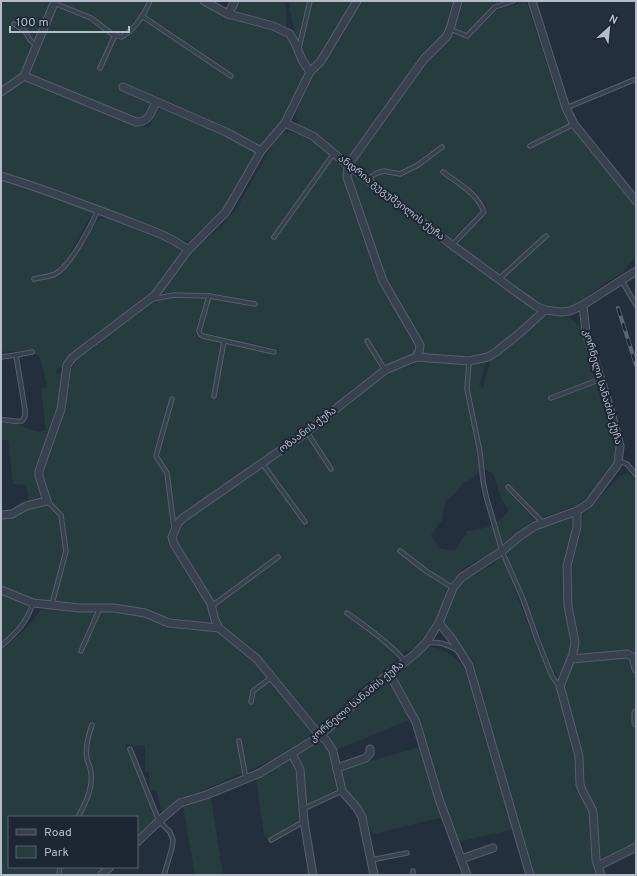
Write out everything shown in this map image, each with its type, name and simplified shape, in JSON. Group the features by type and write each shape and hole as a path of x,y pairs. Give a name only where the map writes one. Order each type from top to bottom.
{"street":[{"path":"204,1 228,14 273,26 290,34 302,60 310,72"},
{"path":"228,14 235,1"},
{"path":"1,515 12,514 26,506 47,501 39,476 39,471 61,409 67,365 72,357 156,295 188,250 226,212 261,152 285,122 310,72 321,61 357,1"},
{"path":"416,357 419,352 420,345 383,281 347,177 348,165 424,59 447,36 458,1"},
{"path":"532,1 566,108 574,124 636,201"},
{"path":"1,92 24,76 55,2"},
{"path":"24,76 141,123 148,118 156,102"},
{"path":"123,87 226,132 261,152"},
{"name":"ანდრია გუგუშვილის ქუჩა","path":"285,122 313,136 348,165 452,245 536,306 546,310 561,312 570,311 622,281 636,271"},
{"path":"1,176 23,182 98,210 179,243 188,250"},
{"name":"კორნელი სანაძის ქუჩა","path":"138,841 158,821 180,803 206,795 260,773 320,736 372,687 426,644 439,623 453,588 462,577 502,551 535,526 577,511 589,504 618,464 620,446 586,333 582,305"},
{"name":"ოზაანის ქუჩა","path":"174,531 183,518 307,432 385,370 416,357 469,361 488,357 521,332 546,310"},
{"path":"577,511 577,528 567,566 568,606 575,642 572,659 560,686 579,756 580,784 593,810 596,860 601,875"},
{"path":"174,531 172,537 174,544 212,606 219,628 257,658 333,750 342,791 357,808 362,817 374,875"},
{"path":"1,590 33,603 80,608 114,608 146,613 169,623 219,628"},
{"path":"439,623 469,666 530,875"},
{"path":"572,659 628,654 633,657 636,668"},
{"path":"389,673 416,722 439,799 467,875"},
{"path":"636,713 636,723"},
{"path":"337,768 366,758 370,753 370,748"},
{"path":"292,754 300,769 304,821 313,875"},
{"path":"598,866 636,847"},
{"path":"461,859 493,848"},
{"path":"101,875 109,868"}],"lane":[{"path":"55,2 90,18 120,37 128,34 142,16 150,1"},
{"path":"298,51 310,1"},
{"path":"450,29 467,36 495,7 513,1"},
{"path":"142,16 231,76"},
{"path":"14,24 25,31 30,40 37,46"},
{"path":"100,68 115,35"},
{"path":"566,108 636,79"},
{"path":"530,146 574,124"},
{"path":"367,179 384,171 400,174 418,165 442,147"},
{"path":"274,237 334,153"},
{"path":"443,172 470,192 482,204 484,212 452,245"},
{"path":"34,279 56,274 65,267 74,255 93,222 98,210"},
{"path":"499,279 546,236"},
{"path":"622,281 636,305"},
{"path":"149,300 174,295 209,296 255,304"},
{"path":"209,296 200,334 203,336 274,352"},
{"path":"367,340 385,370"},
{"path":"214,396 224,341"},
{"path":"1,357 32,352"},
{"path":"1,420 12,420 18,422 22,421 25,416 16,355"},
{"path":"469,361 468,389 480,452 483,481 502,551 523,599 552,676 560,686"},
{"path":"551,398 601,379"},
{"path":"172,399 156,456 168,473 174,531"},
{"path":"307,432 331,469"},
{"path":"618,461 627,464 636,475"},
{"path":"262,463 305,522"},
{"path":"508,487 543,524"},
{"path":"47,501 61,515 66,551 52,606"},
{"path":"400,551 426,571 453,588"},
{"path":"212,606 278,557"},
{"path":"1,646 20,628 33,603"},
{"path":"81,651 100,608"},
{"path":"347,613 374,631 405,661"},
{"path":"426,644 437,642 443,643 461,653"},
{"path":"251,702 253,691 272,677"},
{"path":"79,816 86,803 91,788 91,774 86,742 92,725"},
{"path":"239,741 246,779"},
{"path":"130,749 158,821 170,832 173,840 164,875"},
{"path":"304,809 342,791"},
{"path":"272,840 304,821"},
{"path":"371,860 407,853"}],"green space":[{"path":"1,1 54,1 22,75 1,89"},
{"path":"58,1 148,1 135,23 130,28 125,32 115,33 88,15 57,3"},
{"path":"153,1 196,1 228,16 273,28 286,35 294,44 304,73 299,90 283,122 262,147 259,148 121,89 153,104 147,117 135,120 28,76 57,6 92,22 113,36 97,69 101,71 116,38 120,40 136,29"},
{"path":"244,1 285,1 287,29 239,15 235,11 237,5"},
{"path":"290,1 354,1 321,55 312,64 303,54 297,38 289,5"},
{"path":"360,1 456,1 450,27 355,151 351,155 345,156 319,136 300,126 296,117 297,110 317,68 333,49"},
{"path":"461,1 504,1 494,4 466,33 454,27"},
{"path":"526,1 560,104 571,124 536,146 572,128 636,205 636,256 623,272 602,285 577,305 569,309 558,310 548,307 535,300 504,278 537,247 535,244 501,275 464,249 460,244 461,239 486,215 488,211 484,202 443,170 441,173 473,197 478,202 482,210 481,214 451,240 353,163 433,53 453,34 466,39 495,11"},
{"path":"25,80 88,103 135,125 149,127 159,108 218,131 257,152 224,210 190,240 185,241 66,195 1,172 1,96"},
{"path":"290,132 301,135 329,155 279,225 283,227 334,157 343,165 344,174 367,240 418,348 414,354 404,357 380,371 294,438 179,516 170,531 169,538 209,606 211,613 208,622 180,622 169,620 143,610 78,607 58,603 56,599 69,551 64,515 49,499 41,474 63,411 70,373 78,358 94,348 99,340 151,301 177,297 206,298 197,337 277,354 278,349 203,333 202,330 211,298 257,307 258,302 208,294 162,292 191,251 220,228 229,216 234,213 276,139 281,133"},
{"path":"351,171 385,196 395,209 538,311 536,315 503,343 478,358 420,355 421,353 388,286 350,179"},
{"path":"1,180 82,208 92,213 70,253 76,256 95,223 99,219 106,217 114,218 174,244 180,250 180,256 155,291 56,371 57,374 63,374 58,409 40,462 44,498 29,503 26,485 13,484 8,440 1,440 1,423 18,425 33,431 46,430 41,389 47,387 40,358 31,350 1,352"},
{"path":"553,315 570,318 583,331 618,446 617,458 606,477 594,492 576,506 540,518 506,483 504,487 534,520 503,547 462,569 447,588 441,609 430,633 421,643 411,650 397,655 395,661 389,669 359,689 321,730 317,728 251,650 220,622 216,608 176,541 175,536 183,523 213,501 264,468 306,527 309,524 267,465 380,378 393,370 413,366 414,360 423,359 477,363 486,360 479,387 483,388 491,359 521,337 542,317","holes":["483,469 493,473 501,498 509,510 499,520 490,526 467,531 455,551 438,548 431,535 442,520 445,502 455,494 463,483 473,478"]},
{"path":"627,473 632,476 636,485 636,853 605,869 599,862 596,812 585,786 582,754 562,687 577,654 578,640 572,608 571,567 581,532 583,515 621,475"},
{"path":"40,505 46,505 59,516 65,550 51,602 35,600 1,588 1,518 10,518 23,511"},
{"path":"572,516 575,519 575,523 565,564 572,647 570,658 562,676 558,677 553,670 506,553 533,531"},
{"path":"501,557 507,568 532,636 550,676 558,685 576,756 577,792 590,809 599,875 532,875 478,685 442,621 455,592 462,582 475,572 492,566"},
{"path":"1,591 19,599 27,605 28,612 19,627 1,643"},
{"path":"47,608 110,612 143,616 220,630 253,659 267,676 251,690 248,704 252,705 253,694 271,681 313,735 273,760 181,799 162,814 156,790 150,790 149,772 145,771 145,746 125,744 156,820 138,835 138,816 82,816 90,799 93,782 89,753 90,737 86,736 84,747 90,775 89,787 86,799 76,816 8,816 8,868 58,868 57,875 1,875 1,649 25,630 40,611"},
{"path":"429,647 445,651 466,668 515,829 457,842 422,728 396,676 397,673"},
{"path":"388,680 411,719 337,750 328,733 371,692"},
{"path":"321,740 331,756 338,789 306,805 303,766 297,754"},
{"path":"419,747 444,817 373,834 361,808 344,787 341,770"},
{"path":"291,757 298,769 300,820 268,839 264,835 256,779"},
{"path":"211,798 223,875 195,875 183,806"},
{"path":"62,868 102,868 94,875 61,875"}],"railway":[{"path":"618,308 636,365"}]}
